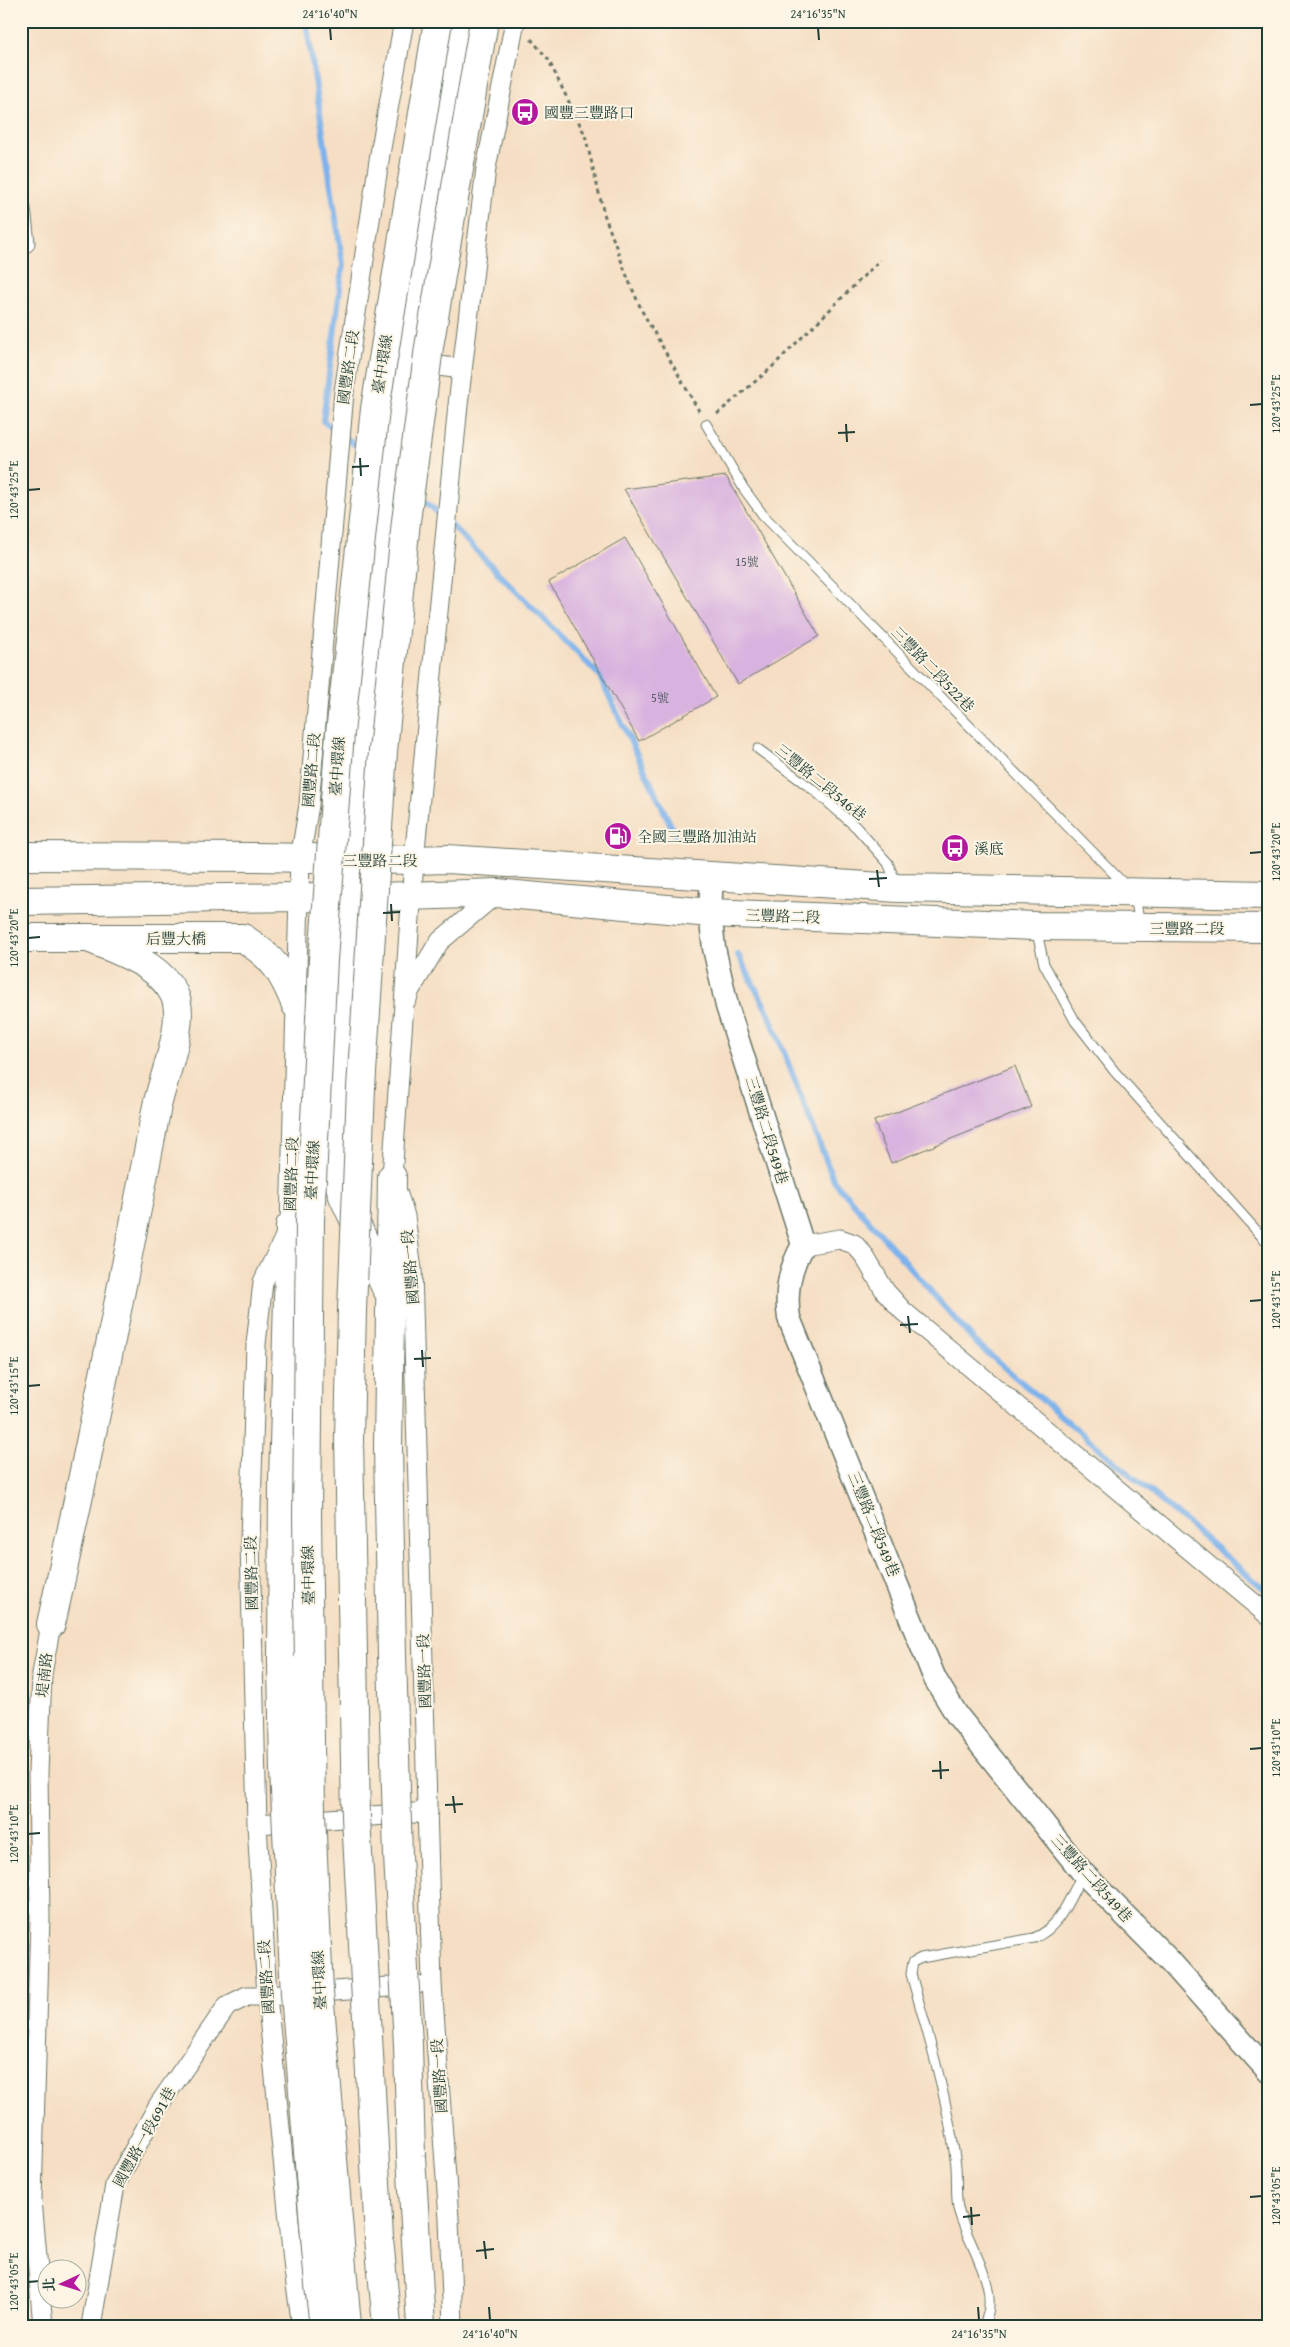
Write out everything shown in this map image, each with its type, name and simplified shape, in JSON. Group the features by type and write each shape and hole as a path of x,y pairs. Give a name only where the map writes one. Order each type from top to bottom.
{"main road":[{"name":"臺中環線","path":"347,2326 319,1992 311,1813 307,1517 310,1220 323,960 344,694 375,409 438,21"},
{"path":"388,2326 379,2238 356,1817 350,1438 355,1223 361,1078 383,751 406,521 429,347 484,21"},
{"path":"21,856 257,857 300,859"},
{"name":"三豐路二段","path":"300,859 447,859 898,888 1134,894 1269,895"},
{"name":"三豐路二段","path":"298,897 348,898 497,893 710,913 1035,926 1269,928"},
{"path":"21,901 298,897"},
{"path":"348,898 336,1148 337,1176 343,1196 389,1294"},
{"name":"后豐大橋","path":"21,938 243,938 262,950 282,973 296,1004"},
{"path":"51,1624 101,1397 157,1103 175,1041 179,1014 174,994 143,963 91,938"},
{"path":"392,1177 388,1447 392,1656 398,1856 408,2045 410,2156 421,2326"},
{"path":"290,1226 283,1481 282,1663 284,1771 295,1994 318,2285 324,2326"}],"street":[{"name":"國豐路二段","path":"302,2326 294,2271 267,1996 257,1824 250,1541 256,1344 263,1282 290,1226 300,859 309,805 344,392 380,154 404,21"},
{"path":"348,898 362,727 404,362 460,21"},
{"path":"401,1019 414,860 462,369 486,168 515,21"},
{"path":"21,208 25,243"},
{"path":"404,362 462,369"},
{"name":"三豐路二段549巷","path":"712,875 710,913 714,948 727,1006 803,1246 791,1270 788,1283 789,1318 935,1679 957,1715 1083,1873 1170,1961 1269,2072"},
{"path":"401,1019 410,990 439,942 497,893"},
{"name":"國豐路一段","path":"401,1019 392,1177 405,1216 412,1270 432,1984 449,2219 453,2326"},
{"path":"803,1246 840,1239 854,1244 863,1254 884,1291 903,1311 1269,1616"},
{"name":"堤南路","path":"43,2326 32,2200 40,1917 38,1774 42,1674 51,1624"},
{"path":"257,1824 428,1812"},
{"name":"國豐路一段691巷","path":"91,2326 103,2243 115,2186 158,2106 227,2006 247,1996 432,1984"}],"lane":[{"name":"三豐路二段522巷","path":"706,424 744,489 763,516 1134,894"},
{"name":"三豐路二段546巷","path":"758,749 815,791 856,827 888,863 898,888"},
{"path":"1134,894 1140,928"},
{"path":"1035,926 1044,964 1075,1021 1121,1079 1264,1239"},
{"path":"984,2326 991,2308 980,2265 962,2222 958,2205 956,2159 941,2080 910,1974 913,1962 921,1958 1027,1940 1046,1933 1054,1925 1083,1873"}],"path":[{"path":"529,36 548,59 585,135 604,214 628,280 642,311 706,424 770,369 880,260"}],"building":[{"path":"726,476 819,636 738,684 624,489"},
{"path":"625,538 716,697 639,741 549,582"},
{"path":"1015,1066 1031,1107 891,1163 874,1121"}],"waterway":[{"path":"306,21 343,265 323,421 363,451"},
{"path":"416,493 444,518"},
{"path":"451,525 599,675 676,836"},
{"path":"738,955 769,1014 834,1181 978,1345 1269,1593"}],"place":[{"name":"國豐三豐路口","path":"525,112"},
{"name":"全國三豐路加油站","path":"618,836"},
{"name":"溪底","path":"955,848"}]}
